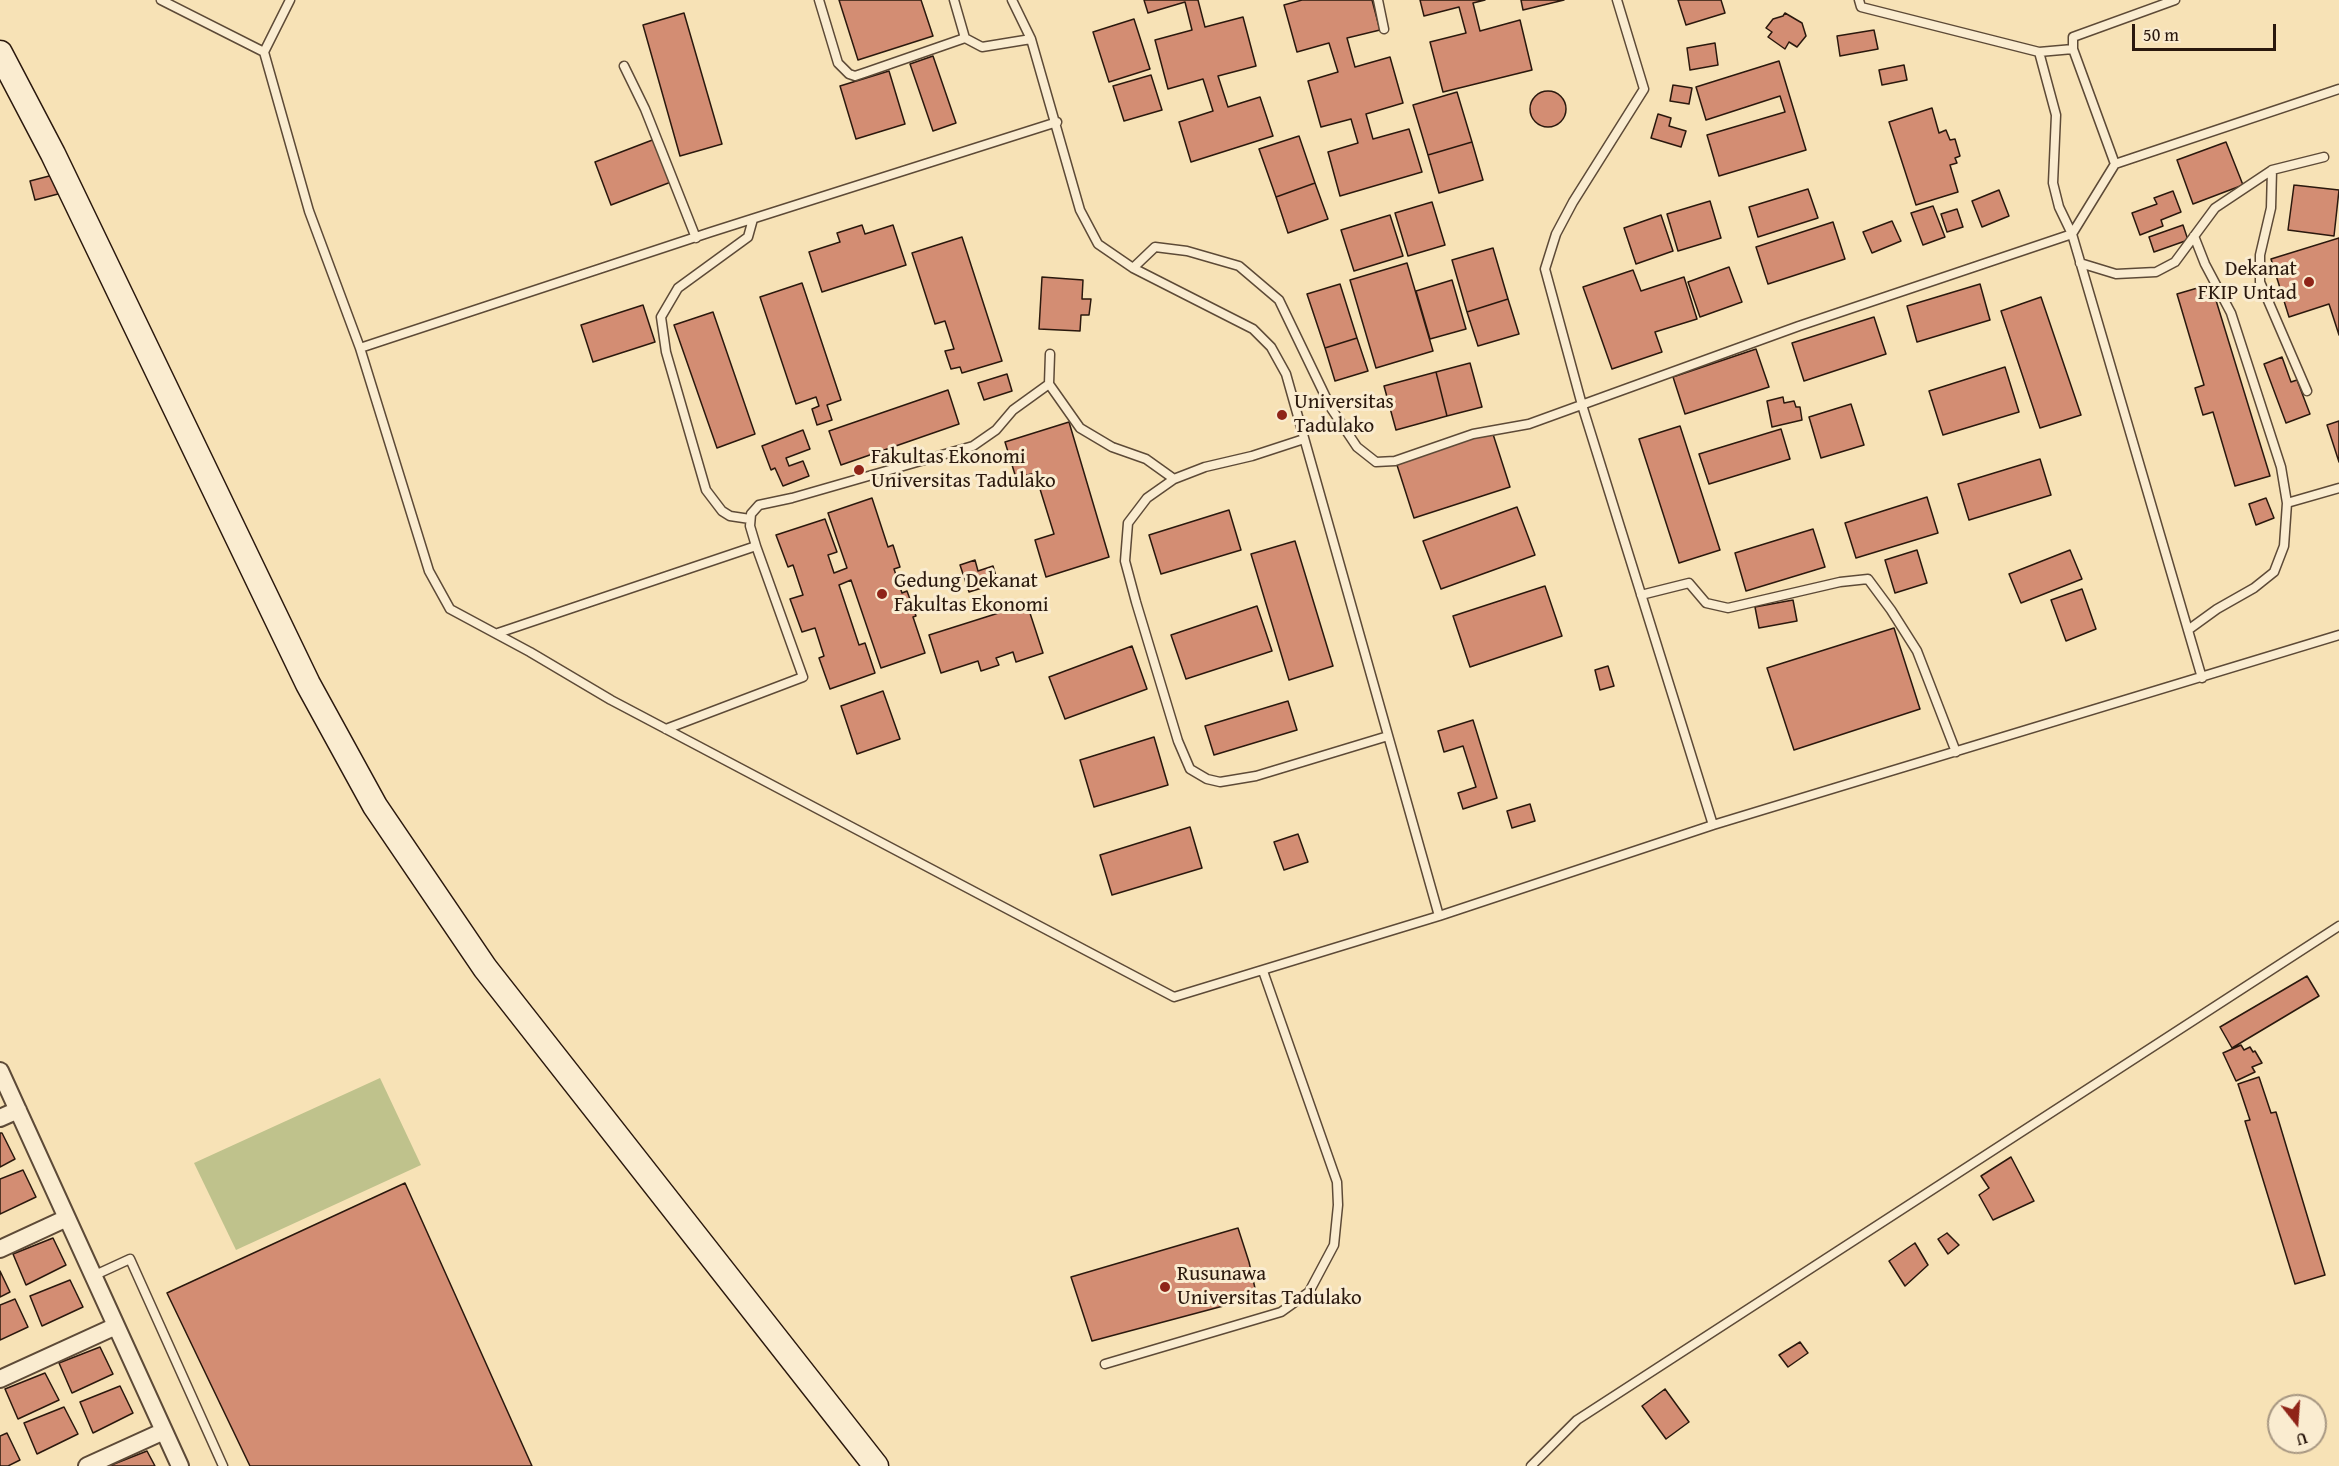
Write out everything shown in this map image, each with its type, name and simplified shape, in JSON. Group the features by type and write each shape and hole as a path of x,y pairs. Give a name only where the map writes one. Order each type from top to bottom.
{"street":[{"path":"0,53 53,154 308,684 375,806 485,968 876,1466"},
{"path":"0,1071 180,1466"},
{"path":"0,1118 18,1110"},
{"path":"0,1249 67,1218"},
{"path":"0,1379 116,1326"},
{"path":"87,1466 164,1431"}],"lane":[{"path":"161,0 264,52"},
{"path":"290,0 264,52 309,211 360,348 429,571 450,609 498,633 611,700 1174,997 1439,916 1713,825 2339,635"},
{"path":"819,0 838,63 849,74 855,76 965,38"},
{"path":"954,0 965,38 982,47 1031,39"},
{"path":"1012,0 1031,39 1080,210 1098,244 1133,268 1253,329 1271,348 1286,374 1439,916"},
{"path":"1378,0 1384,29"},
{"path":"1617,0 1644,88 1573,202 1556,234 1545,269 1582,405 1713,825"},
{"path":"1859,0 1861,7 2039,52 2073,49"},
{"path":"2115,164 2073,49 2073,37 2175,0"},
{"path":"2039,52 2056,115 2053,183 2059,207 2072,234 2202,678"},
{"path":"624,66 645,109 696,238"},
{"path":"1133,268 1155,247 1187,251 1239,266 1279,300 1331,408 1357,447 1376,462 1395,461 1473,434 1529,424 1799,326 2072,234 2115,164 2339,88"},
{"path":"360,348 1056,122"},
{"path":"2080,263 2116,274 2157,272 2175,262 2215,208 2272,170 2324,157"},
{"path":"2272,170 2271,208 2260,255 2260,282 2307,391"},
{"path":"750,519 730,516 722,511 706,490 666,352 660,317 678,288 748,237 753,219"},
{"path":"2188,630 2217,609 2254,588 2274,572 2284,546 2286,503 2281,467 2231,313 2205,264 2194,236"},
{"path":"1050,354 1049,384 1080,428 1112,447 1146,459 1174,479"},
{"path":"666,729 803,677 750,526 751,514 759,506 973,446 996,430 1013,410 1049,384"},
{"path":"1304,440 1205,467 1174,479 1147,498 1128,523 1125,561 1178,741 1190,769 1220,782 1256,776 1388,736"},
{"path":"2286,503 2339,488"},
{"path":"498,633 756,546"},
{"path":"1641,595 1689,583 1706,603 1728,608 1840,582 1868,579 1917,651 1956,752"},
{"path":"1531,1466 1576,1420 2339,926"},
{"path":"1105,1364 1281,1312 1309,1292 1334,1245 1338,1205 1337,1182 1263,971"},
{"path":"93,1275 130,1259 223,1466"}],"green space":[{"path":"380,1078 421,1165 236,1250 194,1163"}],"building":[{"path":"839,0 921,0 933,36 858,60"},
{"path":"1144,0 1198,0 1205,27 1243,17 1256,66 1218,76 1228,107 1260,97 1273,136 1191,162 1179,122 1213,111 1203,79 1168,89 1155,40 1192,30 1185,2 1148,13"},
{"path":"1302,0 1372,0 1380,30 1347,38 1355,67 1390,57 1403,103 1366,114 1373,139 1409,129 1422,172 1340,196 1328,152 1358,143 1351,119 1321,127 1308,81 1338,72 1329,43 1297,52 1284,5"},
{"path":"1420,0 1485,0 1473,3 1480,31 1520,20 1532,70 1443,92 1430,42 1466,33 1459,7 1424,16"},
{"path":"1521,0 1564,0 1523,10"},
{"path":"1678,0 1721,0 1725,13 1686,25"},
{"path":"684,13 722,144 680,156 643,25"},
{"path":"1785,13 1802,23 1806,36 1797,47 1789,42 1785,49 1768,37 1772,32 1766,28 1773,19"},
{"path":"1134,19 1150,69 1109,82 1093,32"},
{"path":"1874,30 1878,49 1840,56 1837,36"},
{"path":"1715,43 1718,65 1690,70 1687,48"},
{"path":"933,56 956,123 933,131 910,64"},
{"path":"1779,61 1806,150 1719,176 1707,135 1785,112 1780,96 1706,120 1696,87"},
{"path":"1904,65 1907,80 1882,85 1879,70"},
{"path":"889,71 905,124 856,139 840,86"},
{"path":"1151,75 1162,110 1124,121 1113,86"},
{"path":"1673,85 1692,88 1689,104 1670,101"},
{"path":"1548,91 1560,97 1566,109 1560,121 1548,127 1536,121 1530,109 1536,97"},
{"path":"1457,92 1472,142 1428,155 1413,105"},
{"path":"1932,108 1939,133 1946,130 1950,140 1955,139 1960,156 1955,158 1957,163 1950,165 1958,192 1916,205 1889,122"},
{"path":"1658,114 1671,118 1669,126 1686,131 1681,147 1651,138"},
{"path":"1299,136 1315,183 1276,197 1259,149"},
{"path":"655,139 671,182 611,205 595,162"},
{"path":"1472,142 1483,180 1439,193 1428,155"},
{"path":"2226,142 2243,185 2193,204 2177,160"},
{"path":"53,175 58,194 35,200 30,181"},
{"path":"1315,183 1328,219 1288,233 1276,197"},
{"path":"2294,185 2339,190 2334,236 2288,230"},
{"path":"1808,189 1818,218 1758,237 1749,207"},
{"path":"1999,190 2009,216 1982,227 1972,201"},
{"path":"2173,191 2181,212 2161,220 2163,226 2140,235 2132,213 2157,204 2154,198"},
{"path":"1710,201 1721,238 1678,251 1667,214"},
{"path":"1432,202 1445,245 1408,256 1395,213"},
{"path":"1933,206 1945,237 1923,245 1911,213"},
{"path":"1957,209 1963,227 1947,232 1941,214"},
{"path":"1390,215 1403,256 1354,271 1341,230"},
{"path":"1661,215 1673,251 1636,264 1624,228"},
{"path":"1892,221 1901,241 1872,253 1863,232"},
{"path":"1833,222 1845,259 1768,284 1756,247"},
{"path":"862,225 865,234 893,225 906,265 822,292 809,252 840,242 837,233"},
{"path":"2183,225 2188,240 2154,252 2149,237"},
{"path":"962,237 1002,361 962,373 960,367 951,369 945,351 954,349 945,321 935,324 912,253"},
{"name":"Dekanat FKIP Untad","path":"2339,238 2339,335 2329,304 2289,317 2271,259"},
{"path":"1493,248 1508,299 1467,312 1452,260"},
{"path":"1407,263 1433,351 1376,368 1350,280"},
{"path":"1729,267 1742,302 1700,317 1688,282"},
{"path":"1633,270 1641,291 1684,277 1697,319 1655,332 1662,352 1612,369 1583,287"},
{"path":"1042,277 1083,280 1082,299 1091,299 1089,315 1081,315 1080,331 1039,329"},
{"path":"1452,280 1466,329 1430,339 1416,291"},
{"path":"802,283 841,400 827,405 832,420 817,425 812,409 819,406 816,397 796,404 760,297"},
{"path":"1340,284 1357,338 1325,348 1307,294"},
{"path":"1980,284 1990,320 1917,342 1907,306"},
{"path":"2211,284 2270,476 2235,486 2213,412 2203,415 2195,388 2204,385 2177,294"},
{"path":"2041,297 2081,415 2040,428 2001,311"},
{"path":"1508,299 1519,334 1478,346 1467,312"},
{"path":"643,305 655,342 593,362 581,325"},
{"path":"713,312 755,434 717,448 674,325"},
{"path":"1874,317 1886,354 1804,381 1792,343"},
{"path":"1357,338 1368,371 1335,381 1325,348"},
{"path":"1756,349 1769,387 1685,414 1673,377"},
{"path":"2282,357 2291,382 2297,380 2310,414 2286,423 2264,364"},
{"path":"1470,363 1482,407 1447,416 1436,372"},
{"path":"2005,367 2019,412 1943,435 1929,391"},
{"path":"1436,372 1447,416 1396,430 1384,386"},
{"path":"1007,374 1012,391 984,400 978,383"},
{"path":"948,390 959,424 841,465 829,431"},
{"path":"1783,397 1784,403 1794,401 1796,407 1800,407 1802,420 1772,427 1767,401"},
{"path":"1851,404 1864,445 1821,458 1809,417"},
{"path":"2339,421 2339,462 2327,425"},
{"path":"1069,422 1109,557 1046,577 1035,540 1054,534 1035,473 1016,478 1005,442"},
{"path":"1680,426 1720,550 1679,563 1639,439"},
{"path":"1781,429 1790,459 1709,484 1699,454"},
{"path":"803,430 810,449 786,458 789,466 803,461 809,476 783,486 775,468 771,470 762,446"},
{"path":"1492,431 1510,487 1414,518 1396,462"},
{"path":"2040,459 2051,495 1969,520 1958,484"},
{"path":"1927,497 1938,533 1856,558 1845,523"},
{"name":"Gedung Dekanat Fakultas Ekonomi","path":"872,498 888,547 893,545 900,567 894,569 902,593 907,591 925,653 881,668 851,580 839,585 859,645 865,643 875,673 830,689 819,658 824,656 815,628 802,632 790,599 803,595 793,565 788,567 776,535 825,519 837,552 828,555 834,573 847,568 828,513"},
{"path":"2266,498 2274,518 2256,525 2249,504"},
{"path":"1517,507 1535,555 1441,589 1423,541"},
{"path":"1229,510 1241,550 1161,574 1149,535"},
{"path":"1813,529 1825,567 1746,591 1735,553"},
{"path":"1295,541 1333,666 1289,680 1251,554"},
{"path":"1917,550 1927,583 1895,593 1885,560"},
{"path":"2070,550 2082,579 2021,603 2009,574"},
{"path":"975,560 978,571 993,566 998,583 969,592 960,565"},
{"path":"1545,586 1562,636 1470,667 1453,616"},
{"path":"2082,589 2096,629 2066,641 2051,600"},
{"path":"1793,600 1797,621 1759,628 1755,607"},
{"path":"1027,604 1043,653 1016,662 1013,652 996,658 999,665 981,671 978,661 941,673 929,635"},
{"path":"1257,606 1272,651 1186,679 1171,635"},
{"path":"1894,628 1920,709 1794,750 1767,668"},
{"path":"1132,646 1147,689 1065,719 1049,677"},
{"path":"1608,666 1614,686 1600,690 1595,670"},
{"path":"883,691 900,739 857,754 841,706"},
{"path":"1288,701 1297,730 1214,755 1205,726"},
{"path":"1473,720 1497,798 1463,809 1458,793 1476,787 1463,746 1444,752 1438,731"},
{"path":"1154,737 1168,785 1094,807 1080,760"},
{"path":"1530,804 1535,821 1512,828 1507,811"},
{"path":"1190,827 1202,868 1112,895 1100,855"},
{"path":"1298,834 1308,862 1284,870 1274,842"},
{"path":"2307,976 2319,996 2232,1048 2220,1027"},
{"path":"2241,1045 2244,1050 2250,1047 2253,1052 2255,1051 2262,1063 2252,1067 2255,1072 2236,1081 2223,1053"},
{"path":"2259,1077 2271,1113 2276,1112 2325,1275 2295,1284 2245,1121 2250,1120 2238,1084"},
{"path":"0,1133 15,1159 0,1167"},
{"path":"2011,1157 2034,1201 1993,1220 1979,1195 1989,1188 1981,1176"},
{"path":"23,1170 36,1197 0,1214 0,1179"},
{"path":"405,1183 532,1466 250,1466 167,1293"},
{"name":"Rusunawa Universitas Tadulako","path":"1238,1228 1257,1297 1092,1341 1071,1277"},
{"path":"1947,1233 1959,1245 1948,1254 1938,1239"},
{"path":"53,1238 66,1265 26,1285 13,1254"},
{"path":"1915,1243 1928,1265 1905,1286 1889,1261"},
{"path":"0,1271 10,1292 0,1297"},
{"path":"70,1280 83,1307 42,1326 30,1296"},
{"path":"15,1299 28,1327 0,1340 0,1305"},
{"path":"1800,1342 1808,1353 1788,1367 1779,1355"},
{"path":"100,1347 113,1374 72,1393 59,1363"},
{"path":"45,1373 59,1400 18,1419 5,1389"},
{"path":"120,1386 133,1413 93,1433 80,1402"},
{"path":"1665,1389 1689,1422 1666,1439 1642,1406"},
{"path":"64,1407 78,1434 37,1454 24,1423"},
{"path":"7,1433 20,1460 8,1466 0,1466 0,1436"},
{"path":"147,1451 155,1466 109,1466"}],"place":[{"name":"Dekanat FKIP Untad","path":"2309,282"},
{"name":"Universitas Tadulako","path":"1282,415"},
{"name":"Fakultas Ekonomi Universitas Tadulako","path":"859,470"},
{"name":"Gedung Dekanat Fakultas Ekonomi","path":"882,594"},
{"name":"Rusunawa Universitas Tadulako","path":"1165,1287"}]}
